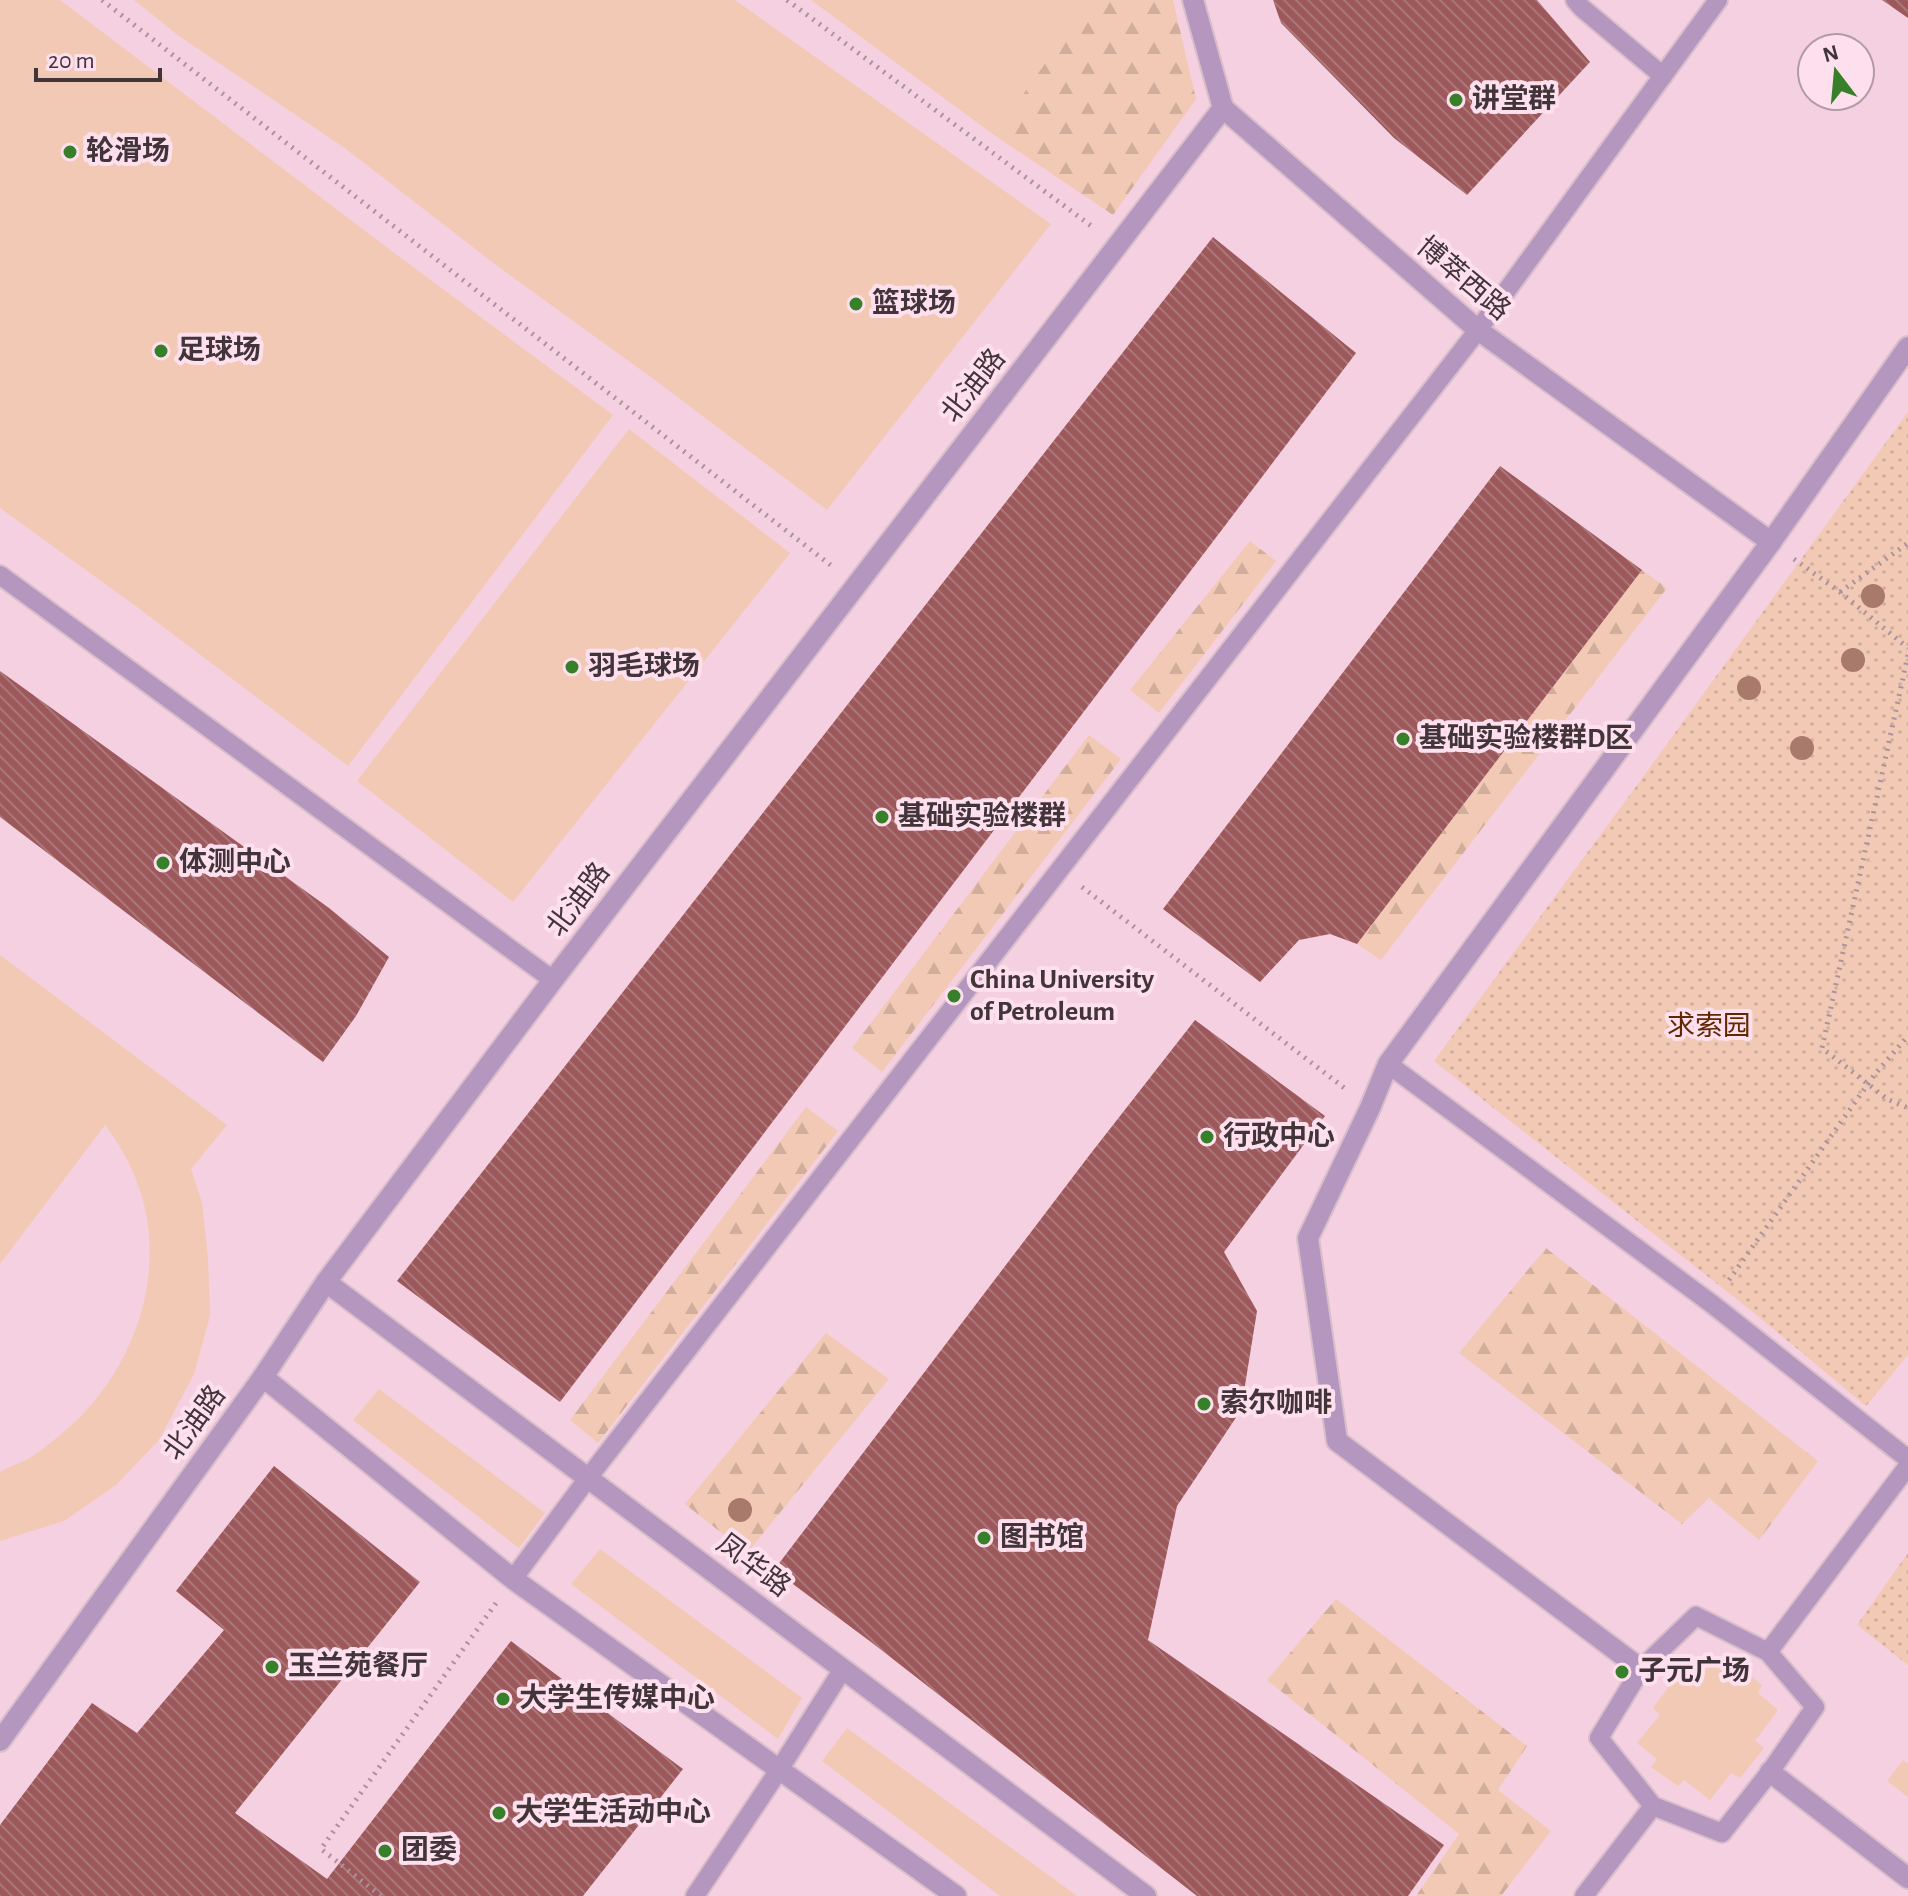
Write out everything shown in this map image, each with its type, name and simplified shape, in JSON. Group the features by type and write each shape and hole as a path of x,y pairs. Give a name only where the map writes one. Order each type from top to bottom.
{"street":[{"path":"1193,0 1223,108"},
{"name":"北油路","path":"0,1741 263,1377 326,1282 553,980 1223,108"},
{"name":"博萃西路","path":"1223,108 1478,330 1771,542"},
{"path":"1641,1669 1337,1441 1308,1238 1388,1064 1771,542 1908,347"},
{"name":"凤华路","path":"326,1282 1146,1896"},
{"path":"263,1377 513,1579 956,1896"},
{"path":"1770,1772 1908,1878"}],"lane":[{"path":"1575,0 1663,76"},
{"path":"513,1579 588,1478 1478,330 1718,0"},
{"path":"0,575 553,980"},
{"path":"1388,1064 1712,1304 1908,1459"},
{"path":"1768,1652 1908,1466"},
{"path":"1696,1616 1768,1652 1815,1707 1722,1833 1653,1806 1599,1738 1641,1669 1696,1616"},
{"path":"695,1896 843,1669"},
{"path":"1584,1896 1653,1806"}],"path":[{"path":"102,0 856,585"},
{"path":"787,0 1117,245"},
{"path":"1771,542 1840,592 1908,648"},
{"path":"1840,592 1908,543"},
{"path":"1908,655 1822,1048 1887,1099 1908,1108"},
{"path":"1059,870 1370,1108"},
{"path":"1712,1304 1869,1084 1908,1036"},
{"path":"381,1896 321,1849 513,1579"}],"shaded area":[{"name":"China University of Petroleum","path":"0,0 1908,0 1908,1896 0,1896"}],"green space":[{"path":"0,0 60,0 613,415 348,766 0,508"},
{"path":"134,0 735,0 1051,224 827,510 500,268 346,149 179,36"},
{"path":"811,0 1090,0 994,135"},
{"path":"1090,0 1173,0 1196,99 1113,215 994,135"},
{"name":"求索园","path":"1908,412 1908,1355 1866,1406 1753,1312 1434,1061"},
{"name":"羽毛球场","path":"629,429 790,553 513,902 357,781"},
{"path":"1250,541 1276,561 1159,713 1130,690"},
{"path":"1642,570 1667,588 1381,960 1357,944"},
{"path":"1089,735 1121,759 882,1072 852,1048"},
{"path":"0,955 227,1125 191,1169 202,1203 210,1316 194,1374 159,1440 116,1485 64,1521 0,1541 0,1472 33,1456 58,1437 102,1392 133,1337 143,1307 150,1245 140,1189 125,1155 105,1125 0,1264"},
{"path":"806,1107 838,1131 598,1443 570,1420"},
{"path":"1546,1248 1818,1461 1759,1540 1709,1498 1682,1524 1459,1353"},
{"path":"826,1333 889,1379 747,1553 685,1504"},
{"path":"379,1389 545,1513 519,1548 353,1420"},
{"path":"600,1549 802,1698 778,1739 571,1584"},
{"path":"1908,1553 1908,1665 1857,1625"},
{"path":"1336,1599 1527,1746 1498,1790 1551,1831 1501,1896 1416,1896 1459,1834 1267,1680"},
{"path":"1708,1651 1729,1670 1736,1664 1762,1685 1758,1693 1778,1710 1755,1741 1764,1748 1740,1778 1731,1773 1710,1800 1684,1780 1678,1786 1651,1767 1657,1759 1637,1743 1660,1715 1653,1708 1676,1677 1684,1682"},
{"path":"847,1728 1077,1896 1000,1896 822,1761"},
{"path":"1903,1760 1908,1764 1908,1797 1887,1781"}],"building":[{"name":"讲堂群","path":"1273,0 1537,0 1590,62 1467,195 1394,138 1281,23"},
{"path":"1882,0 1908,0 1908,18"},
{"name":"基础实验楼群","path":"1213,237 1356,353 560,1402 397,1281"},
{"name":"基础实验楼群D区","path":"1500,466 1642,570 1357,944 1330,934 1299,940 1260,982 1163,909"},
{"name":"体测中心","path":"0,671 329,908 389,957 356,1016 323,1062 0,817"},
{"name":"图书馆","path":"1195,1020 1325,1116 1224,1252 1257,1311 1241,1410 1177,1506 1148,1640 1444,1845 1408,1896 1197,1896 774,1570"},
{"name":"玉兰苑餐厅","path":"274,1466 420,1582 235,1813 327,1879 511,1641 683,1769 583,1896 0,1896 0,1825 92,1703 137,1733 224,1630 176,1591"}],"place":[{"name":"讲堂群","path":"1456,100"},
{"name":"轮滑场","path":"70,152"},
{"name":"篮球场","path":"856,304"},
{"name":"足球场","path":"161,351"},
{"name":"羽毛球场","path":"572,667"},
{"name":"基础实验楼群D区","path":"1403,739"},
{"name":"基础实验楼群","path":"882,817"},
{"name":"体测中心","path":"163,863"},
{"name":"China University of Petroleum","path":"954,996"},
{"name":"行政中心","path":"1207,1137"},
{"name":"索尔咖啡","path":"1204,1404"},
{"name":"图书馆","path":"984,1538"},
{"name":"玉兰苑餐厅","path":"272,1667"},
{"name":"子元广场","path":"1622,1672"},
{"name":"大学生传媒中心","path":"503,1699"},
{"name":"大学生活动中心","path":"499,1813"},
{"name":"团委","path":"385,1851"}]}
